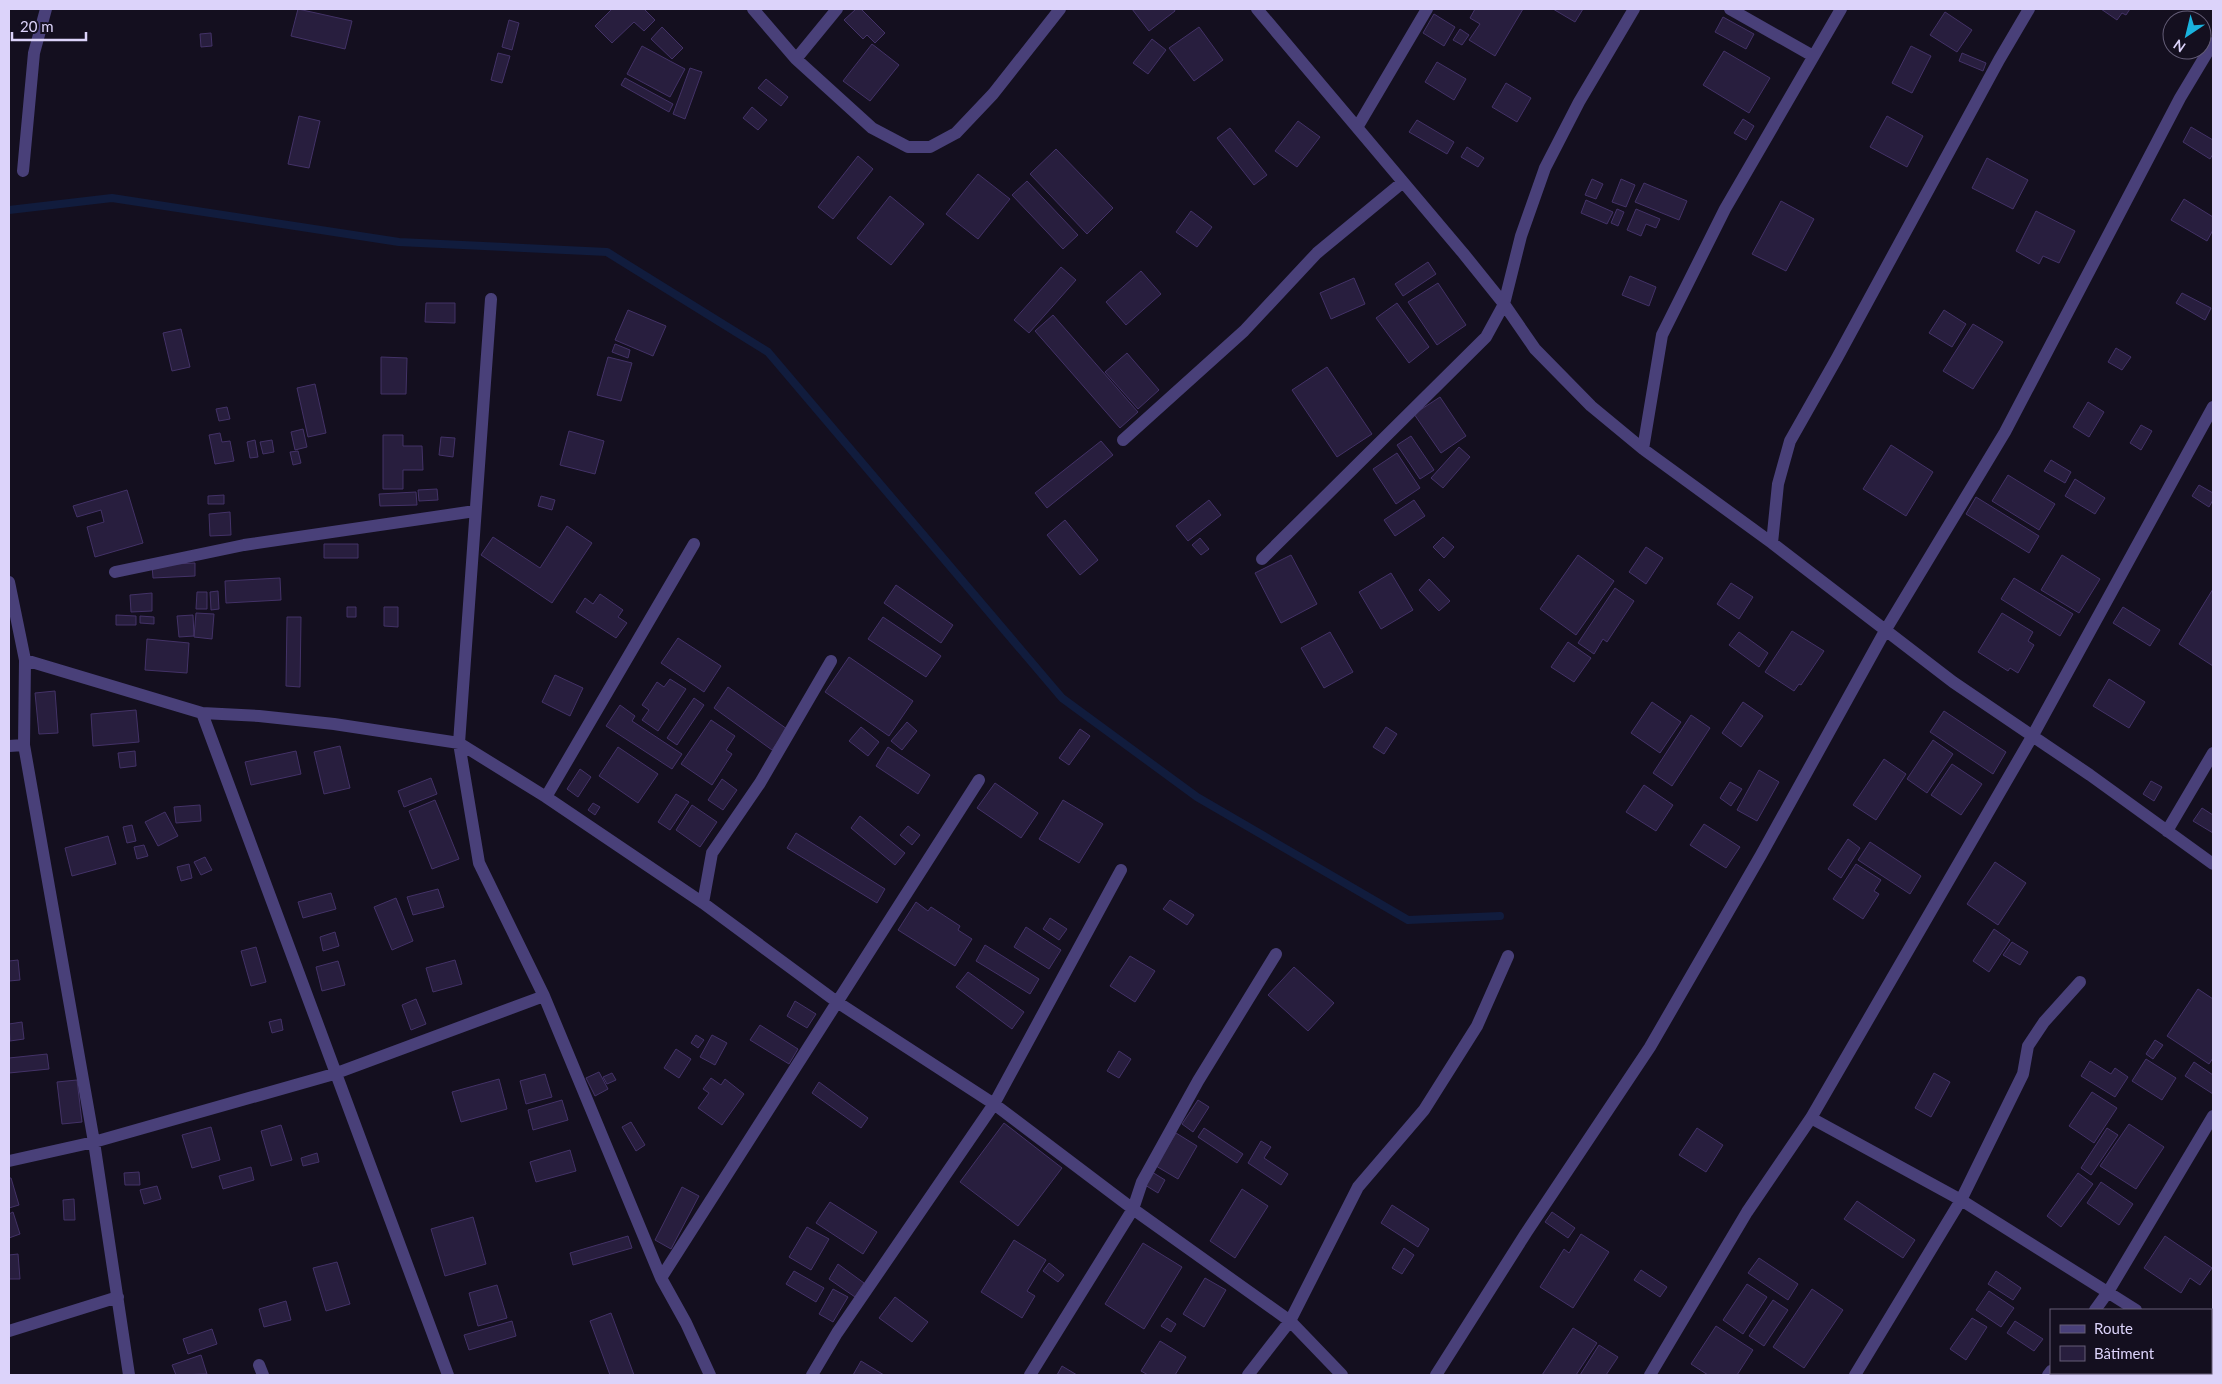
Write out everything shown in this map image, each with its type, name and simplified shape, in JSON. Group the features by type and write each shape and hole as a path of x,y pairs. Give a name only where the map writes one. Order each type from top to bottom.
{"street":[{"path":"23,170 34,53 46,9"},
{"path":"753,9 796,59 872,128 908,147 930,147 956,133 993,94 1060,9"},
{"path":"796,59 837,9"},
{"path":"1257,9 1358,126 1504,304 1535,349 1591,406 1643,449 1772,544 1953,682 2033,735 2213,864"},
{"path":"1358,126 1427,9"},
{"path":"1262,559 1358,466 1447,373 1486,337 1504,304 1522,236 1545,168 1579,102 1634,9"},
{"path":"1730,9 1813,56"},
{"path":"1643,449 1662,335 1725,208 1840,9"},
{"path":"1772,544 1778,484 1790,441 1838,358 1999,60 2029,9"},
{"path":"1436,1375 1526,1232 1650,1047 1761,855 1885,631 2005,432 2180,98 2213,43"},
{"path":"1123,440 1244,330 1317,253 1403,182"},
{"path":"491,299 459,743 479,863 544,996 660,1278 686,1323 710,1375"},
{"path":"1650,1375 1747,1212 1811,1118 2033,735 2213,407"},
{"path":"115,572 244,545 475,511"},
{"path":"546,797 694,544"},
{"path":"9,582 26,660 24,745 94,1142 129,1375"},
{"path":"26,660 202,713 259,716 334,724 459,743 546,797 703,903 837,1002 994,1104 1133,1209 1290,1321 1342,1375"},
{"path":"703,903 712,852 760,783 831,662"},
{"path":"202,713 334,1074 448,1375"},
{"path":"9,746 24,745"},
{"path":"2168,832 2213,753"},
{"path":"660,1278 979,780"},
{"path":"812,1375 837,1333 994,1104 1121,870"},
{"path":"1030,1375 1133,1209 1147,1173 1198,1081 1276,954"},
{"path":"1248,1375 1290,1321 1358,1187 1424,1110 1477,1026 1508,956"},
{"path":"1855,1375 1961,1200 2023,1074 2028,1046 2044,1022 2080,982"},
{"path":"9,1161 94,1142 334,1074 544,996"},
{"path":"2096,1309 2108,1292 2213,1116"},
{"path":"1811,1118 1961,1200 2134,1309"},
{"path":"9,1331 118,1297"}],"building":[{"path":"298,9 352,21 345,49 291,36"},
{"path":"612,9 644,9 655,20 644,31 634,22 612,43 595,26"},
{"path":"856,9 861,9 885,33 875,43 867,35 863,39 844,20"},
{"path":"1132,9 1174,9 1175,11 1149,31"},
{"path":"1475,9 1523,9 1495,56 1469,40 1480,24 1470,18"},
{"path":"1553,9 1583,9 1575,22"},
{"path":"2101,9 2130,9 2126,15 2122,13 2117,20"},
{"path":"1945,12 1972,30 1957,52 1930,35"},
{"path":"1434,14 1455,27 1444,46 1423,33"},
{"path":"1723,17 1754,34 1746,49 1715,32"},
{"path":"509,20 519,23 512,50 502,47"},
{"path":"662,27 683,48 672,59 651,39"},
{"path":"1199,27 1223,60 1194,81 1169,48"},
{"path":"1460,29 1469,35 1462,45 1453,40"},
{"path":"211,33 212,46 201,47 200,34"},
{"path":"1152,39 1166,50 1148,74 1133,63"},
{"path":"872,44 899,65 870,101 843,81"},
{"path":"642,46 685,69 670,97 627,74"},
{"path":"1911,46 1931,56 1912,93 1892,83"},
{"path":"1724,51 1770,78 1749,113 1703,85"},
{"path":"498,53 510,56 502,83 491,80"},
{"path":"1962,53 1986,63 1983,71 1959,61"},
{"path":"1437,62 1466,79 1454,100 1425,82"},
{"path":"690,68 702,72 685,119 673,114"},
{"path":"625,78 673,104 669,112 621,85"},
{"path":"766,79 788,97 781,106 758,88"},
{"path":"1506,83 1531,98 1517,122 1492,107"},
{"path":"752,107 767,120 758,130 743,118"},
{"path":"299,116 320,121 309,168 288,164"},
{"path":"1887,116 1923,136 1907,167 1870,147"},
{"path":"1743,119 1754,126 1746,140 1734,133"},
{"path":"1417,120 1454,142 1447,154 1409,132"},
{"path":"1298,121 1320,137 1297,167 1275,151"},
{"path":"2191,127 2213,140 2213,154 2210,159 2183,142"},
{"path":"1230,128 1267,175 1254,185 1217,138"},
{"path":"1467,147 1484,158 1478,167 1461,157"},
{"path":"1056,149 1113,208 1087,234 1030,174"},
{"path":"858,156 873,169 833,219 818,207"},
{"path":"1987,158 2028,180 2013,209 1972,188"},
{"path":"978,174 1010,199 978,239 946,214"},
{"path":"1592,179 1603,184 1596,199 1585,195"},
{"path":"1621,179 1635,185 1626,207 1612,202"},
{"path":"1027,181 1078,235 1063,249 1012,195"},
{"path":"1644,183 1687,201 1679,220 1635,202"},
{"path":"890,196 924,224 891,265 857,238"},
{"path":"2184,199 2213,217 2213,230 2207,241 2171,220"},
{"path":"1586,200 1613,212 1607,224 1581,213"},
{"path":"1781,201 1814,219 1786,271 1752,254"},
{"path":"1617,209 1624,212 1618,226 1611,223"},
{"path":"1636,209 1660,219 1656,228 1646,224 1641,236 1627,230"},
{"path":"1191,211 1212,227 1197,247 1176,232"},
{"path":"2036,211 2075,231 2059,263 2043,256 2039,264 2016,251"},
{"path":"1428,262 1436,274 1403,296 1395,284"},
{"path":"1061,267 1076,280 1029,333 1014,320"},
{"path":"1141,271 1161,294 1126,325 1106,302"},
{"path":"1630,276 1656,287 1649,306 1622,295"},
{"path":"1354,278 1365,304 1331,319 1320,293"},
{"path":"1438,283 1466,325 1437,345 1408,302"},
{"path":"2182,293 2211,308 2205,320 2176,303"},
{"path":"426,303 455,303 455,323 425,322"},
{"path":"1397,303 1429,347 1409,363 1376,318"},
{"path":"628,310 666,326 653,356 615,340"},
{"path":"1944,310 1966,324 1952,347 1929,333"},
{"path":"1053,315 1138,412 1120,428 1035,331"},
{"path":"1973,324 2003,342 1973,389 1943,371"},
{"path":"181,329 190,367 172,371 163,333"},
{"path":"615,344 630,350 628,358 612,352"},
{"path":"2116,348 2131,357 2122,370 2108,362"},
{"path":"1127,353 1159,390 1138,409 1105,372"},
{"path":"381,357 407,358 406,394 381,394"},
{"path":"608,357 632,363 621,401 597,395"},
{"path":"1327,367 1372,434 1337,457 1292,390"},
{"path":"315,384 326,433 308,437 297,388"},
{"path":"1440,397 1466,436 1441,453 1414,414"},
{"path":"2088,402 2104,412 2089,437 2073,427"},
{"path":"227,407 230,419 219,421 216,409"},
{"path":"2141,425 2152,431 2141,450 2130,443"},
{"path":"303,429 307,447 295,450 291,432"},
{"path":"569,431 604,441 595,474 560,465"},
{"path":"220,433 222,442 230,441 234,461 215,464 209,435"},
{"path":"383,435 403,435 403,446 422,446 423,470 403,470 403,489 383,489"},
{"path":"1411,436 1434,470 1420,479 1397,445"},
{"path":"441,437 455,438 453,457 439,455"},
{"path":"255,440 258,457 250,458 247,442"},
{"path":"272,440 274,452 263,454 260,442"},
{"path":"1101,441 1113,455 1047,508 1035,493"},
{"path":"1891,445 1933,472 1906,516 1863,489"},
{"path":"1459,447 1470,457 1443,488 1431,478"},
{"path":"298,451 301,463 293,465 290,452"},
{"path":"1397,453 1420,488 1396,504 1373,469"},
{"path":"2051,460 2071,472 2065,483 2044,471"},
{"path":"2008,475 2055,504 2039,530 1992,501"},
{"path":"2075,479 2105,498 2095,514 2065,496"},
{"path":"2199,485 2213,493 2213,500 2209,507 2192,496"},
{"path":"437,489 438,500 419,501 418,490"},
{"path":"127,490 143,543 95,557 87,527 104,522 101,510 77,517 73,506"},
{"path":"416,492 417,505 380,506 379,494"},
{"path":"224,495 224,504 208,504 208,496"},
{"path":"541,496 555,500 552,510 538,506"},
{"path":"1976,497 2039,536 2029,553 1966,514"},
{"path":"1209,500 1221,515 1188,541 1176,526"},
{"path":"1414,500 1425,516 1395,536 1384,520"},
{"path":"230,512 231,535 210,536 209,514"},
{"path":"1065,520 1098,560 1080,575 1047,535"},
{"path":"567,526 592,543 552,603 481,555 493,537 540,568"},
{"path":"1443,537 1454,547 1444,558 1433,547"},
{"path":"1200,538 1209,549 1201,555 1192,545"},
{"path":"324,544 358,544 358,558 324,558"},
{"path":"1646,547 1663,558 1646,584 1629,572"},
{"path":"1291,555 1317,604 1281,623 1255,573"},
{"path":"1578,555 1614,581 1576,635 1540,609"},
{"path":"2062,555 2100,579 2079,613 2041,590"},
{"path":"195,563 195,576 153,578 152,565"},
{"path":"1391,573 1413,610 1381,629 1359,592"},
{"path":"280,578 281,600 226,603 225,581"},
{"path":"2014,578 2073,614 2060,636 2001,599"},
{"path":"1429,579 1450,601 1439,611 1419,590"},
{"path":"1731,583 1753,597 1739,619 1717,604"},
{"path":"896,585 953,625 941,643 884,603"},
{"path":"1615,588 1634,601 1607,642 1603,639 1594,654 1578,643"},
{"path":"2213,589 2213,666 2179,644"},
{"path":"218,591 219,609 211,610 210,592"},
{"path":"197,592 207,592 207,609 196,609"},
{"path":"152,593 152,611 131,612 130,595"},
{"path":"600,594 623,610 618,617 627,623 616,638 576,612 585,598 593,604"},
{"path":"347,607 356,607 356,617 347,617"},
{"path":"384,607 398,607 398,627 384,626"},
{"path":"2123,607 2160,630 2150,646 2113,623"},
{"path":"196,613 214,614 212,639 194,637"},
{"path":"2002,613 2033,632 2028,641 2034,645 2018,673 2010,668 2008,671 1978,652"},
{"path":"116,615 136,616 136,625 116,625"},
{"path":"193,615 194,636 179,637 177,616"},
{"path":"140,616 154,617 154,624 140,623"},
{"path":"287,617 301,617 300,687 286,686"},
{"path":"883,617 941,656 926,677 868,639"},
{"path":"1792,631 1824,651 1801,685 1799,684 1794,691 1765,672"},
{"path":"1330,632 1353,672 1324,688 1301,648"},
{"path":"1739,632 1768,653 1759,667 1729,645"},
{"path":"678,638 721,666 704,692 661,663"},
{"path":"147,639 189,643 187,673 145,670"},
{"path":"1568,642 1591,658 1574,682 1551,667"},
{"path":"849,657 913,701 889,736 825,692"},
{"path":"555,675 583,688 570,716 542,702"},
{"path":"670,679 686,689 658,731 642,720 649,710 642,705 657,682 664,687"},
{"path":"2109,679 2145,702 2129,728 2093,706"},
{"path":"728,687 787,729 772,750 714,708"},
{"path":"55,691 58,733 39,734 35,693"},
{"path":"694,698 704,705 677,745 667,738"},
{"path":"1652,702 1681,722 1660,753 1631,733"},
{"path":"1743,702 1763,716 1741,747 1722,733"},
{"path":"620,705 635,716 632,721 682,754 672,769 606,726"},
{"path":"136,710 139,742 93,746 91,714"},
{"path":"1944,711 2006,752 1993,774 1930,732"},
{"path":"1691,715 1710,728 1672,786 1653,773"},
{"path":"711,720 735,736 726,750 732,754 712,785 681,764"},
{"path":"907,722 917,731 902,750 891,741"},
{"path":"861,727 879,742 868,756 849,741"},
{"path":"1386,727 1397,734 1384,754 1373,747"},
{"path":"1080,729 1090,736 1069,765 1059,758"},
{"path":"1933,740 1953,754 1927,793 1907,779"},
{"path":"340,746 350,788 324,794 314,752"},
{"path":"618,747 658,774 638,803 599,776"},
{"path":"888,747 930,775 918,794 876,766"},
{"path":"135,751 136,766 120,768 118,753"},
{"path":"296,751 301,774 251,785 245,762"},
{"path":"1884,759 1906,774 1876,820 1853,805"},
{"path":"1952,764 1982,784 1961,815 1931,795"},
{"path":"580,769 591,777 578,797 567,789"},
{"path":"1759,770 1779,782 1757,821 1737,810"},
{"path":"431,778 437,794 404,807 398,791"},
{"path":"722,779 737,790 723,810 708,800"},
{"path":"2151,781 2162,787 2154,801 2143,794"},
{"path":"1730,782 1742,789 1731,806 1720,798"},
{"path":"995,783 1038,813 1021,838 977,808"},
{"path":"1644,785 1673,805 1656,831 1626,812"},
{"path":"676,794 689,802 670,830 658,822"},
{"path":"435,800 459,859 432,869 409,811"},
{"path":"1063,800 1103,824 1079,863 1039,839"},
{"path":"593,803 600,807 595,815 588,810"},
{"path":"200,805 201,821 176,823 174,807"},
{"path":"692,805 717,822 700,847 676,830"},
{"path":"2202,808 2213,815 2213,833 2193,821"},
{"path":"165,812 178,836 158,846 145,822"},
{"path":"860,816 905,853 895,865 851,828"},
{"path":"1704,824 1740,847 1726,868 1690,845"},
{"path":"132,825 136,841 127,843 123,827"},
{"path":"908,826 920,835 912,845 900,835"},
{"path":"796,833 885,889 877,903 787,848"},
{"path":"108,836 116,864 72,876 65,848"},
{"path":"1848,839 1860,848 1841,878 1828,869"},
{"path":"1870,842 1921,876 1910,894 1858,860"},
{"path":"144,845 148,856 137,859 134,847"},
{"path":"205,857 212,870 201,875 194,862"},
{"path":"1995,862 2026,883 1998,925 1967,904"},
{"path":"189,864 192,878 181,881 177,867"},
{"path":"1856,864 1881,880 1874,891 1879,894 1863,919 1833,899"},
{"path":"438,889 444,907 413,915 407,897"},
{"path":"331,893 336,909 303,918 298,902"},
{"path":"396,898 413,941 392,950 374,907"},
{"path":"1170,900 1194,915 1187,925 1163,909"},
{"path":"916,902 928,911 931,907 960,926 958,930 972,939 955,966 898,930"},
{"path":"1050,918 1067,929 1059,940 1043,929"},
{"path":"1026,927 1061,950 1049,969 1014,947"},
{"path":"1994,929 2010,940 1989,972 1973,961"},
{"path":"335,932 339,946 323,951 320,937"},
{"path":"2012,942 2028,952 2020,965 2003,955"},
{"path":"985,945 1039,979 1030,994 976,961"},
{"path":"256,947 266,982 251,986 241,951"},
{"path":"1130,956 1155,971 1135,1002 1110,986"},
{"path":"18,960 20,980 9,981 9,961"},
{"path":"455,960 462,984 433,992 426,968"},
{"path":"338,961 345,985 322,991 316,967"},
{"path":"1294,967 1334,1003 1308,1031 1268,995"},
{"path":"968,972 1024,1012 1012,1029 956,987"},
{"path":"2198,989 2213,999 2213,1058 2209,1064 2167,1036"},
{"path":"416,999 426,1024 411,1030 402,1005"},
{"path":"795,1001 816,1014 807,1028 787,1016"},
{"path":"281,1019 283,1030 272,1033 269,1022"},
{"path":"22,1022 24,1039 10,1041 9,1024"},
{"path":"760,1025 798,1049 789,1064 750,1040"},
{"path":"696,1035 704,1040 698,1048 691,1043"},
{"path":"712,1035 727,1043 715,1065 700,1057"},
{"path":"2155,1040 2163,1045 2153,1059 2146,1054"},
{"path":"676,1049 691,1059 679,1078 664,1068"},
{"path":"1119,1051 1131,1059 1119,1078 1107,1071"},
{"path":"47,1054 49,1069 9,1073 9,1058"},
{"path":"2146,1059 2176,1078 2162,1100 2132,1081"},
{"path":"2090,1061 2111,1074 2115,1068 2128,1077 2115,1097 2081,1076"},
{"path":"2194,1062 2213,1075 2213,1094 2185,1076"},
{"path":"599,1072 608,1089 595,1096 586,1078"},
{"path":"612,1073 616,1080 607,1084 603,1077"},
{"path":"1934,1073 1950,1082 1931,1117 1915,1108"},
{"path":"545,1074 552,1097 526,1104 520,1081"},
{"path":"711,1078 721,1085 725,1079 744,1094 722,1125 698,1108 709,1093 703,1089"},
{"path":"499,1079 507,1109 461,1122 452,1092"},
{"path":"77,1080 82,1122 62,1124 57,1082"},
{"path":"819,1082 868,1118 861,1128 812,1093"},
{"path":"2092,1092 2117,1108 2094,1143 2069,1126"},
{"path":"562,1100 568,1120 533,1130 528,1110"},
{"path":"1198,1100 1209,1107 1193,1132 1182,1124"},
{"path":"631,1122 645,1145 636,1151 622,1127"},
{"path":"1004,1123 1062,1168 1018,1226 960,1182"},
{"path":"2129,1124 2164,1147 2136,1189 2100,1166"},
{"path":"281,1125 292,1160 271,1166 261,1131"},
{"path":"211,1127 220,1160 192,1168 182,1135"},
{"path":"1204,1128 1243,1154 1237,1163 1198,1137"},
{"path":"1697,1128 1723,1145 1706,1172 1679,1155"},
{"path":"2107,1128 2118,1135 2091,1175 2081,1168"},
{"path":"1176,1133 1197,1146 1178,1179 1156,1166"},
{"path":"1261,1141 1271,1147 1264,1158 1288,1174 1281,1185 1248,1163"},
{"path":"570,1150 576,1171 536,1182 530,1162"},
{"path":"317,1153 319,1162 303,1166 301,1158"},
{"path":"251,1167 254,1180 223,1189 219,1176"},
{"path":"139,1172 140,1185 125,1185 124,1173"},
{"path":"1152,1172 1165,1180 1158,1193 1145,1185"},
{"path":"2078,1173 2093,1184 2061,1227 2047,1216"},
{"path":"9,1178 11,1178 19,1205 9,1208"},
{"path":"2101,1182 2133,1204 2119,1225 2087,1203"},
{"path":"157,1186 161,1199 144,1204 140,1190"},
{"path":"682,1187 699,1196 671,1249 655,1240"},
{"path":"1242,1189 1268,1206 1235,1258 1210,1241"},
{"path":"74,1199 75,1220 64,1220 63,1200"},
{"path":"1857,1201 1915,1240 1903,1258 1844,1219"},
{"path":"830,1202 877,1232 863,1254 816,1223"},
{"path":"1392,1205 1429,1229 1418,1247 1381,1223"},
{"path":"13,1212 20,1234 9,1238 9,1214"},
{"path":"1552,1212 1575,1228 1568,1238 1545,1222"},
{"path":"473,1217 486,1264 445,1276 431,1229"},
{"path":"807,1227 829,1239 811,1270 789,1257"},
{"path":"1581,1234 1609,1252 1573,1308 1540,1287 1564,1249 1569,1253"},
{"path":"628,1236 632,1248 573,1265 570,1253"},
{"path":"2165,1236 2212,1268 2200,1285 2190,1278 2181,1293 2144,1268"},
{"path":"1014,1240 1046,1260 1027,1291 1035,1296 1022,1318 981,1292"},
{"path":"1143,1243 1182,1267 1144,1329 1105,1304"},
{"path":"1404,1248 1414,1255 1402,1274 1392,1268"},
{"path":"18,1254 20,1279 9,1279 9,1255"},
{"path":"1759,1258 1798,1284 1788,1300 1748,1273"},
{"path":"337,1262 350,1304 326,1311 313,1268"},
{"path":"1049,1263 1064,1275 1058,1282 1043,1271"},
{"path":"838,1264 864,1283 855,1297 829,1279"},
{"path":"1641,1270 1667,1287 1660,1297 1634,1280"},
{"path":"794,1271 824,1288 816,1302 786,1284"},
{"path":"1996,1271 2021,1288 2013,1300 1988,1284"},
{"path":"1205,1278 1226,1290 1204,1327 1183,1314"},
{"path":"1747,1284 1767,1297 1743,1334 1723,1320"},
{"path":"497,1285 507,1318 478,1326 469,1293"},
{"path":"833,1289 848,1297 833,1322 819,1314"},
{"path":"1812,1289 1843,1310 1804,1368 1773,1347"},
{"path":"1989,1291 2014,1308 2001,1327 1976,1310"},
{"path":"895,1297 928,1322 912,1342 879,1318"},
{"path":"1773,1300 1788,1310 1764,1346 1749,1336"},
{"path":"286,1301 291,1320 264,1327 259,1309"},
{"path":"611,1313 634,1375 610,1375 590,1321"},
{"path":"1167,1318 1176,1324 1171,1332 1161,1326"},
{"path":"1972,1318 1987,1327 1966,1360 1950,1349"},
{"path":"512,1321 516,1336 469,1350 464,1335"},
{"path":"2015,1321 2043,1339 2034,1351 2007,1333"},
{"path":"1716,1326 1753,1350 1737,1375 1708,1375 1691,1364"},
{"path":"1573,1328 1597,1343 1576,1375 1542,1375"},
{"path":"212,1329 217,1344 188,1354 183,1339"},
{"path":"1160,1341 1186,1357 1175,1375 1148,1375 1141,1371"},
{"path":"1599,1345 1618,1357 1606,1375 1580,1375"},
{"path":"201,1355 207,1374 176,1375 172,1365"},
{"path":"861,1361 884,1375 853,1375"},
{"path":"1062,1366 1077,1375 1057,1375"},
{"path":"2198,1374 2200,1375 2162,1375"}],"waterway":[{"path":"9,210 112,198 399,242 607,252 768,352 1062,698 1197,797 1408,920 1500,916"}]}
